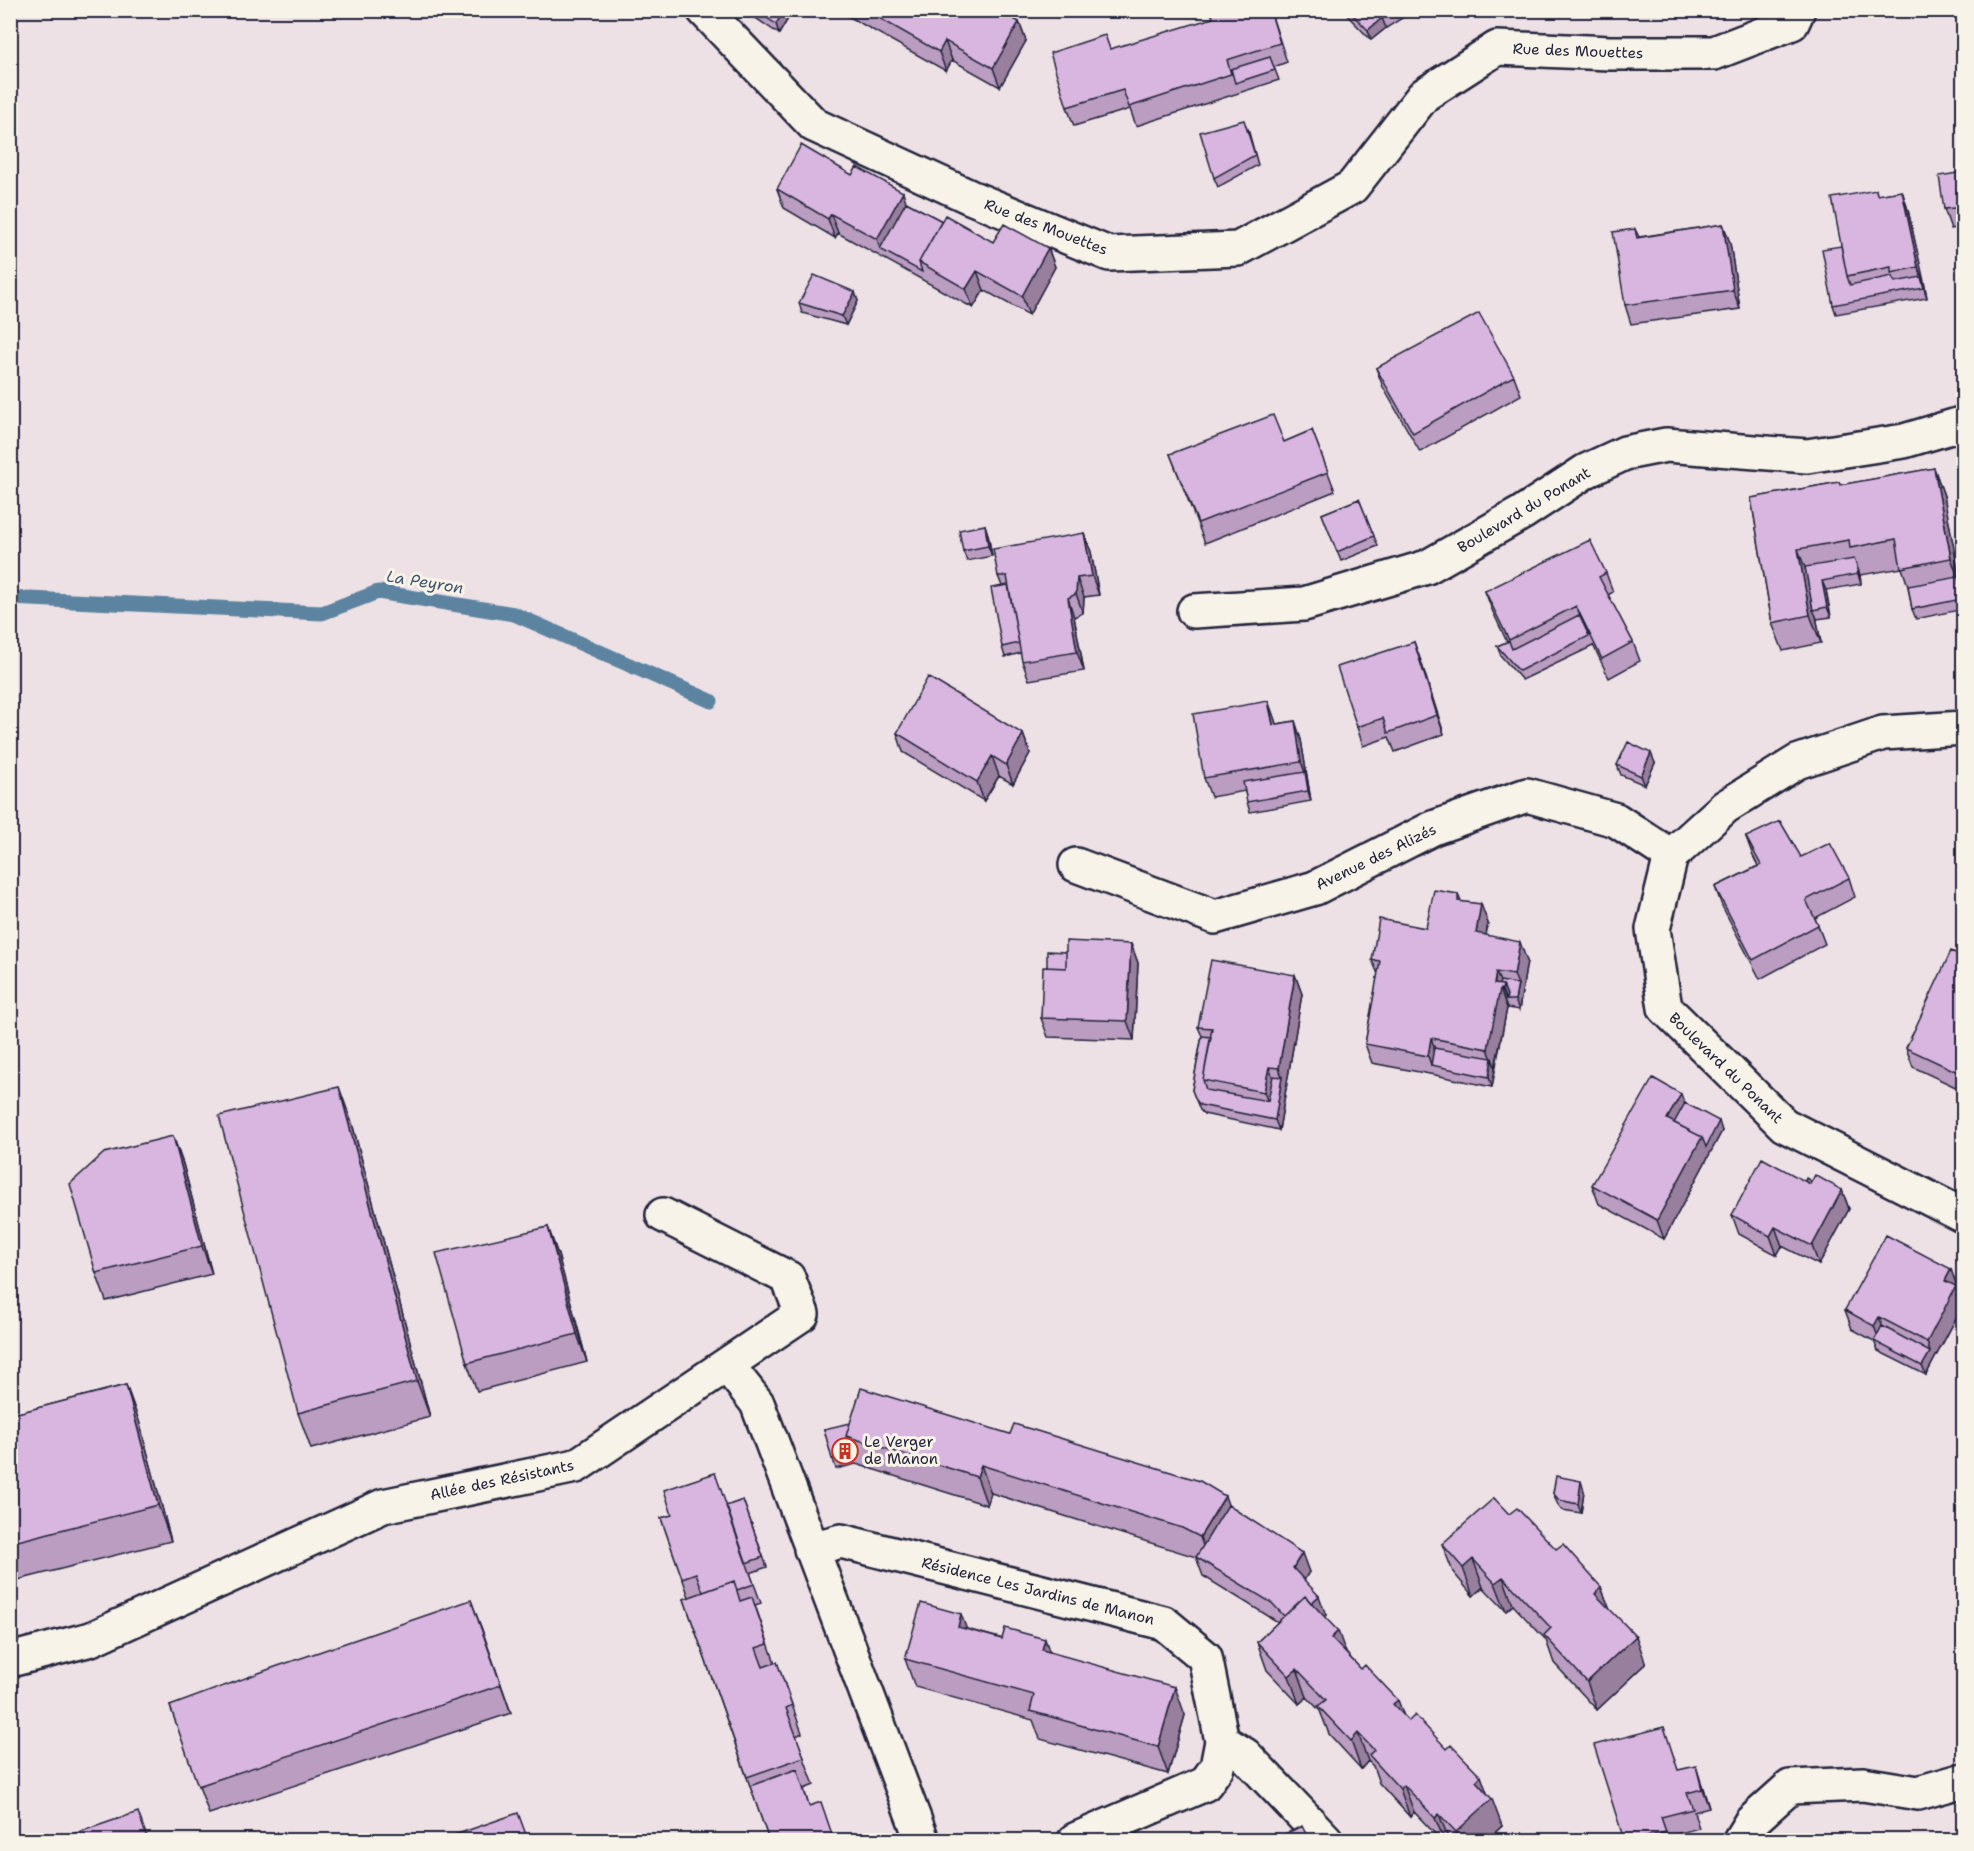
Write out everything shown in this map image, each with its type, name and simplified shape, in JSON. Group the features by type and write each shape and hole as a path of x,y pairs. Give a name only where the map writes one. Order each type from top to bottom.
{"street":[{"name":"Rue des Mouettes","path":"704,10 814,125 970,197 1109,254 1238,249 1352,187 1424,95 1497,48 1610,53 1714,53 1792,23 1798,10"},
{"name":"Boulevard du Ponant","path":"1194,611 1305,604 1427,567 1522,513 1586,471 1625,453 1666,445 1807,456 1904,441 1964,423"},
{"path":"1671,856 1725,807 1797,762 1883,733 1964,728"},
{"name":"Avenue des Alizés","path":"1076,865 1215,917 1315,888 1433,828 1527,795 1616,820 1671,856"},
{"name":"Boulevard du Ponant","path":"1671,856 1653,929 1665,1008 1784,1125 1964,1216"},
{"name":"Allée des Résistants","path":"10,1660 90,1639 382,1506 576,1466 802,1314 788,1278 663,1215"},
{"path":"727,1365 756,1403 922,1840"},
{"name":"Résidence Les Jardins de Manon","path":"811,1549 841,1541 1164,1623 1205,1657 1222,1741 1217,1767 1205,1784 1075,1840"},
{"path":"1222,1741 1245,1755 1326,1840"},
{"path":"1740,1840 1751,1821 1790,1787 1863,1784 1918,1793 1964,1780"}],"building":[{"path":"755,10 784,10 776,24"},
{"path":"865,10 998,10 1019,22 993,68 945,41 939,52"},
{"path":"1211,10 1270,10 1280,43 1227,60 1231,74 1129,107 1123,90 1067,107 1050,53 1105,35 1110,49 1213,18"},
{"path":"1348,10 1395,10 1368,30"},
{"path":"1270,57 1275,70 1235,83 1231,69"},
{"path":"1244,120 1255,155 1214,178 1200,132"},
{"path":"801,145 852,175 857,167 903,192 877,239 831,214 828,219 777,189"},
{"path":"1964,172 1964,207 1944,209 1939,176"},
{"path":"1876,190 1877,195 1902,191 1918,267 1891,273 1891,267 1847,276 1832,198"},
{"path":"906,202 942,221 919,262 922,272 880,249"},
{"path":"945,215 993,242 1004,224 1048,248 1022,296 977,271 966,289 919,262"},
{"path":"1723,224 1733,290 1625,305 1613,232 1635,229 1637,238"},
{"path":"1841,246 1850,285 1892,276 1895,282 1921,277 1924,288 1833,305 1822,249"},
{"path":"814,275 855,292 842,316 799,303"},
{"path":"1479,313 1514,376 1413,433 1376,368"},
{"path":"1273,415 1284,442 1312,430 1328,472 1198,523 1170,454"},
{"path":"1934,468 1951,558 1901,568 1896,539 1850,548 1849,540 1798,549 1810,615 1772,623 1751,498"},
{"path":"1359,499 1374,536 1337,552 1322,514"},
{"path":"985,525 988,546 963,551 959,530"},
{"path":"1084,533 1092,576 1077,578 1076,594 1068,598 1077,652 1022,661 1007,576 998,576 993,549"},
{"path":"1590,540 1606,573 1599,577 1633,642 1602,659 1576,606 1509,640 1485,591"},
{"path":"1854,559 1858,574 1822,581 1827,607 1813,610 1805,567"},
{"path":"1958,577 1962,599 1912,609 1908,586"},
{"path":"1008,585 1019,643 1002,647 991,588"},
{"path":"1579,615 1589,636 1519,671 1497,646 1509,641 1512,649"},
{"path":"1414,642 1437,715 1388,733 1383,718 1357,727 1337,667"},
{"path":"928,677 1023,734 1006,765 992,756 977,782 897,733"},
{"path":"1268,701 1273,725 1295,721 1301,762 1204,778 1193,714"},
{"path":"1628,742 1651,753 1641,776 1617,765"},
{"path":"1305,772 1308,791 1247,802 1243,782"},
{"path":"1780,821 1801,857 1830,843 1849,878 1806,900 1818,925 1753,960 1715,887 1761,865 1746,837"},
{"path":"1434,890 1458,894 1458,901 1481,904 1476,933 1520,942 1514,975 1496,972 1494,984 1503,985 1502,990 1500,989 1488,1049 1431,1038 1428,1056 1365,1044 1380,961 1372,960 1379,919 1426,928"},
{"path":"1066,941 1131,944 1127,1021 1041,1018 1043,967 1066,968"},
{"path":"1047,951 1066,952 1066,968 1047,967"},
{"path":"1951,951 1964,957 1964,1075 1906,1048"},
{"path":"1211,960 1295,975 1279,1068 1269,1067 1264,1092 1203,1080 1212,1028 1198,1027"},
{"path":"1500,981 1518,984 1515,1000 1506,1000 1507,995 1503,985 1499,985"},
{"path":"1202,1036 1211,1037 1203,1080 1206,1090 1268,1101 1273,1076 1282,1077 1275,1120 1200,1105 1192,1090"},
{"path":"1434,1048 1492,1058 1489,1077 1431,1065"},
{"path":"1653,1078 1681,1094 1667,1119 1702,1137 1657,1220 1592,1185"},
{"path":"339,1087 417,1381 298,1413 219,1116"},
{"path":"1685,1103 1719,1121 1706,1147 1702,1137 1674,1123"},
{"path":"173,1136 202,1246 96,1273 70,1184 104,1153"},
{"path":"1762,1158 1810,1184 1815,1175 1842,1190 1812,1246 1775,1227 1770,1236 1732,1215"},
{"path":"548,1227 577,1334 467,1363 436,1253"},
{"path":"1886,1235 1951,1269 1945,1281 1956,1286 1927,1342 1879,1317 1874,1326 1845,1310"},
{"path":"1882,1326 1930,1352 1922,1366 1874,1341"},
{"path":"126,1385 158,1505 10,1543 10,1415"},
{"path":"861,1388 1010,1434 1014,1424 1200,1481 1225,1496 1200,1537 1182,1528 981,1465 977,1477 846,1436"},
{"path":"850,1423 846,1436 852,1454 832,1459 824,1429"},
{"path":"715,1473 754,1584 737,1590 734,1581 703,1592 696,1573 682,1578 661,1518 672,1515 664,1490"},
{"path":"1556,1476 1581,1481 1578,1504 1559,1500 1553,1493"},
{"path":"1494,1498 1509,1514 1517,1508 1556,1549 1563,1544 1601,1587 1595,1594 1636,1636 1587,1682 1544,1635 1551,1628 1503,1577 1495,1583 1473,1559 1463,1568 1442,1544"},
{"path":"743,1500 763,1557 746,1563 726,1506"},
{"path":"1228,1505 1302,1553 1293,1568 1319,1596 1311,1603 1305,1596 1284,1616 1272,1603 1196,1557"},
{"path":"734,1581 740,1601 752,1597 768,1644 756,1648 763,1667 777,1662 792,1705 786,1708 804,1757 747,1777 684,1599"},
{"path":"1305,1596 1338,1631 1331,1638 1361,1669 1365,1665 1398,1700 1393,1704 1409,1721 1415,1715 1447,1749 1451,1745 1481,1776 1476,1781 1492,1799 1456,1832 1439,1814 1435,1818 1404,1785 1400,1789 1369,1755 1374,1750 1358,1733 1351,1741 1318,1706 1326,1700 1297,1669 1289,1676 1257,1642"},
{"path":"471,1600 501,1685 198,1786 170,1706 275,1667"},
{"path":"921,1603 961,1614 958,1627 1002,1639 1005,1628 1045,1639 1042,1650 1175,1687 1158,1747 1030,1711 1034,1695 905,1659"},
{"path":"1664,1727 1678,1770 1696,1766 1702,1789 1687,1793 1693,1809 1661,1817 1666,1832 1635,1840 1624,1840 1594,1745"},
{"path":"797,1769 809,1806 821,1802 834,1840 769,1840 750,1786"},
{"path":"138,1812 148,1840 56,1840"},
{"path":"518,1813 528,1840 440,1840"},
{"path":"1302,1826 1309,1840 1272,1840"}],"waterway":[{"name":"La Peyron","path":"10,598 322,613 378,592 514,614 711,701"}],"place":[{"name":"Le Verger de Manon","path":"845,1451"}]}
